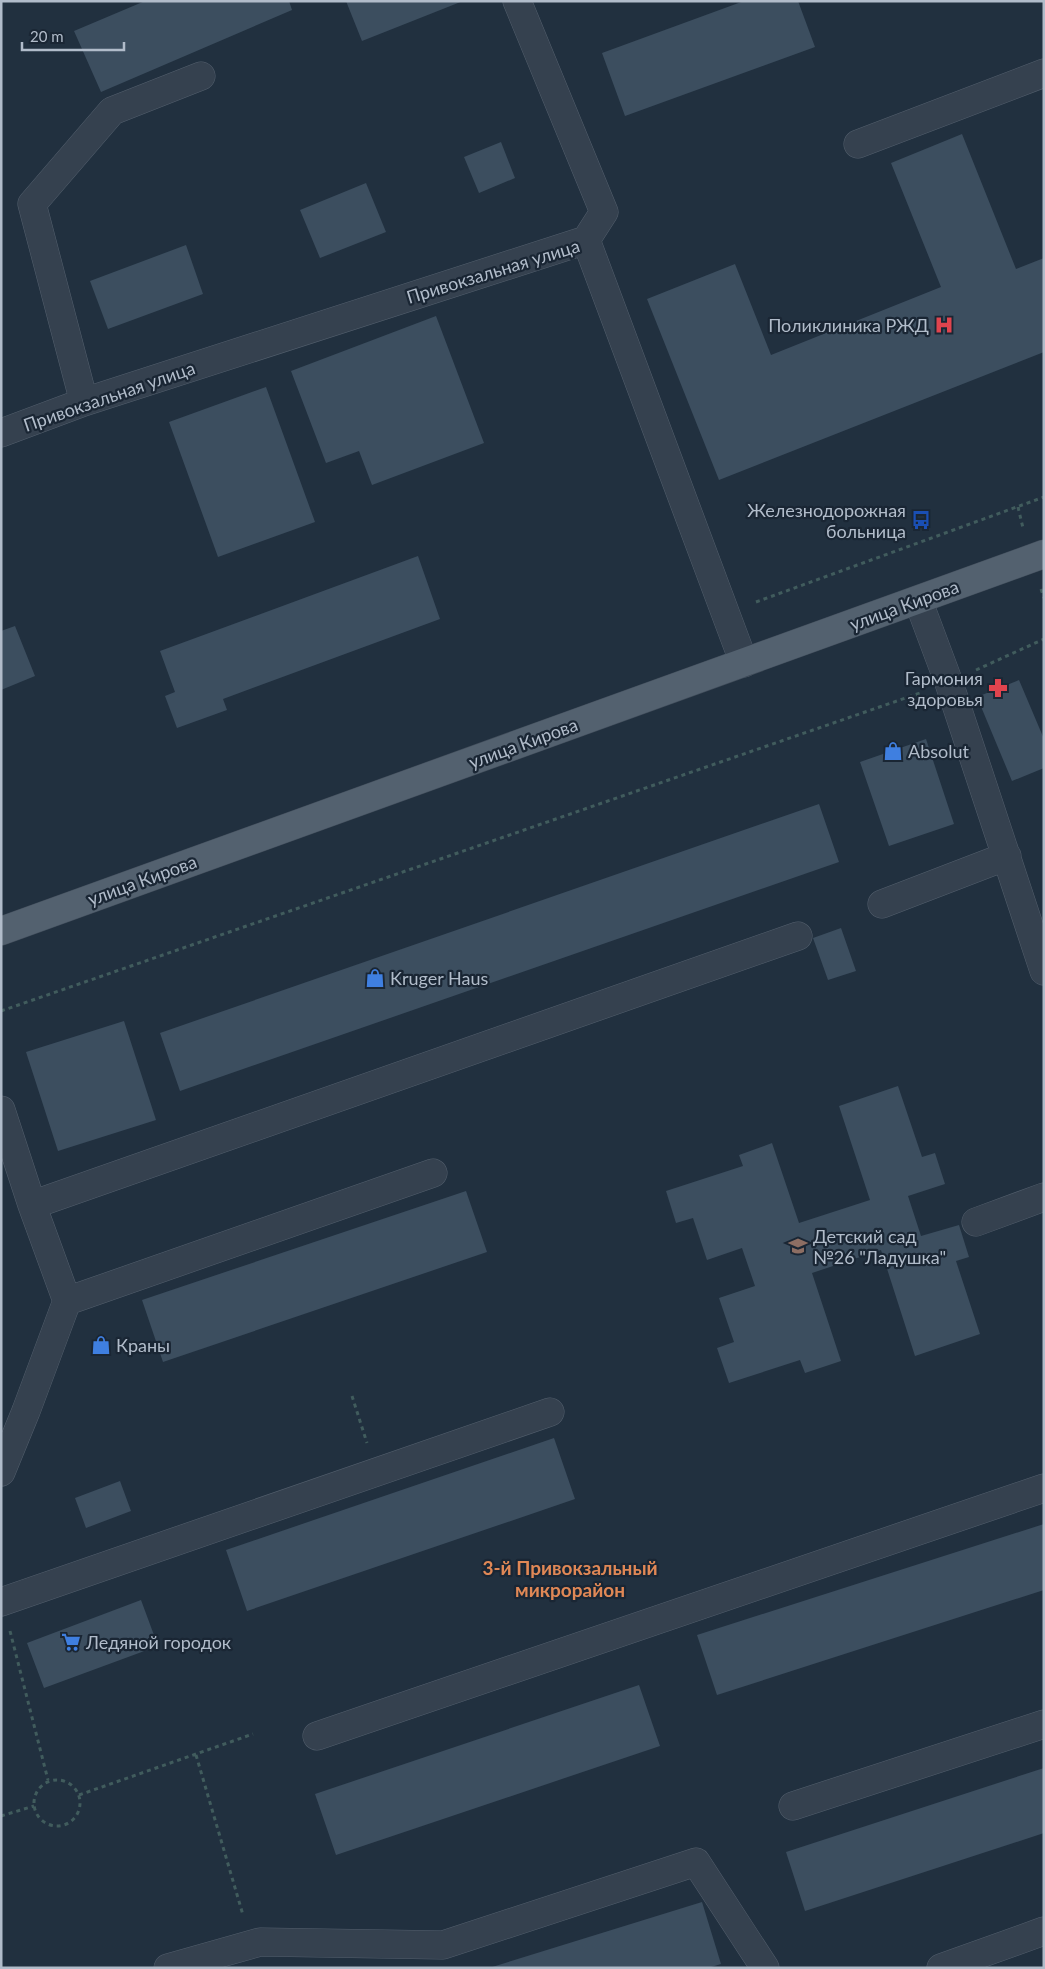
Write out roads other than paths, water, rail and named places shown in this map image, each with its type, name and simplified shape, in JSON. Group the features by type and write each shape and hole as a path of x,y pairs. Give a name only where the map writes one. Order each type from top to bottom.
{"main road":[{"name":"улица Кирова","path":"1,930 1044,554"}],"street":[{"path":"517,1 604,212 586,240"},
{"path":"858,144 1044,73"},
{"path":"84,402 32,204 112,111 201,76"},
{"name":"Привокзальная улица","path":"1,433 84,402 586,240 744,663"},
{"path":"918,600 949,683 1044,971"},
{"path":"882,904 1007,856"},
{"path":"32,1205 798,936"},
{"path":"1,1110 32,1205 67,1301 14,1416 1,1472"},
{"path":"67,1301 433,1174"},
{"path":"976,1222 1044,1197"},
{"path":"2,1602 550,1412"},
{"path":"317,1736 1044,1488"},
{"path":"793,1806 1044,1724"},
{"path":"168,1968 260,1942 443,1946 696,1862 765,1968"},
{"path":"941,1968 1044,1931"}],"place":[{"name":"Поликлиника РЖД","path":"944,325"},
{"name":"Железнодорожная больница","path":"921,520"},
{"name":"Гармония здоровья","path":"998,688"},
{"name":"Absolut","path":"893,751"},
{"name":"Kruger Haus","path":"375,978"},
{"name":"Детский сад №26 \"Ладушка\"","path":"798,1246"},
{"name":"Краны","path":"101,1345"},
{"name":"Ледяной городок","path":"71,1642"}],"district":[{"name":"3-й Привокзальный микрорайон","path":"570,1578"}]}
